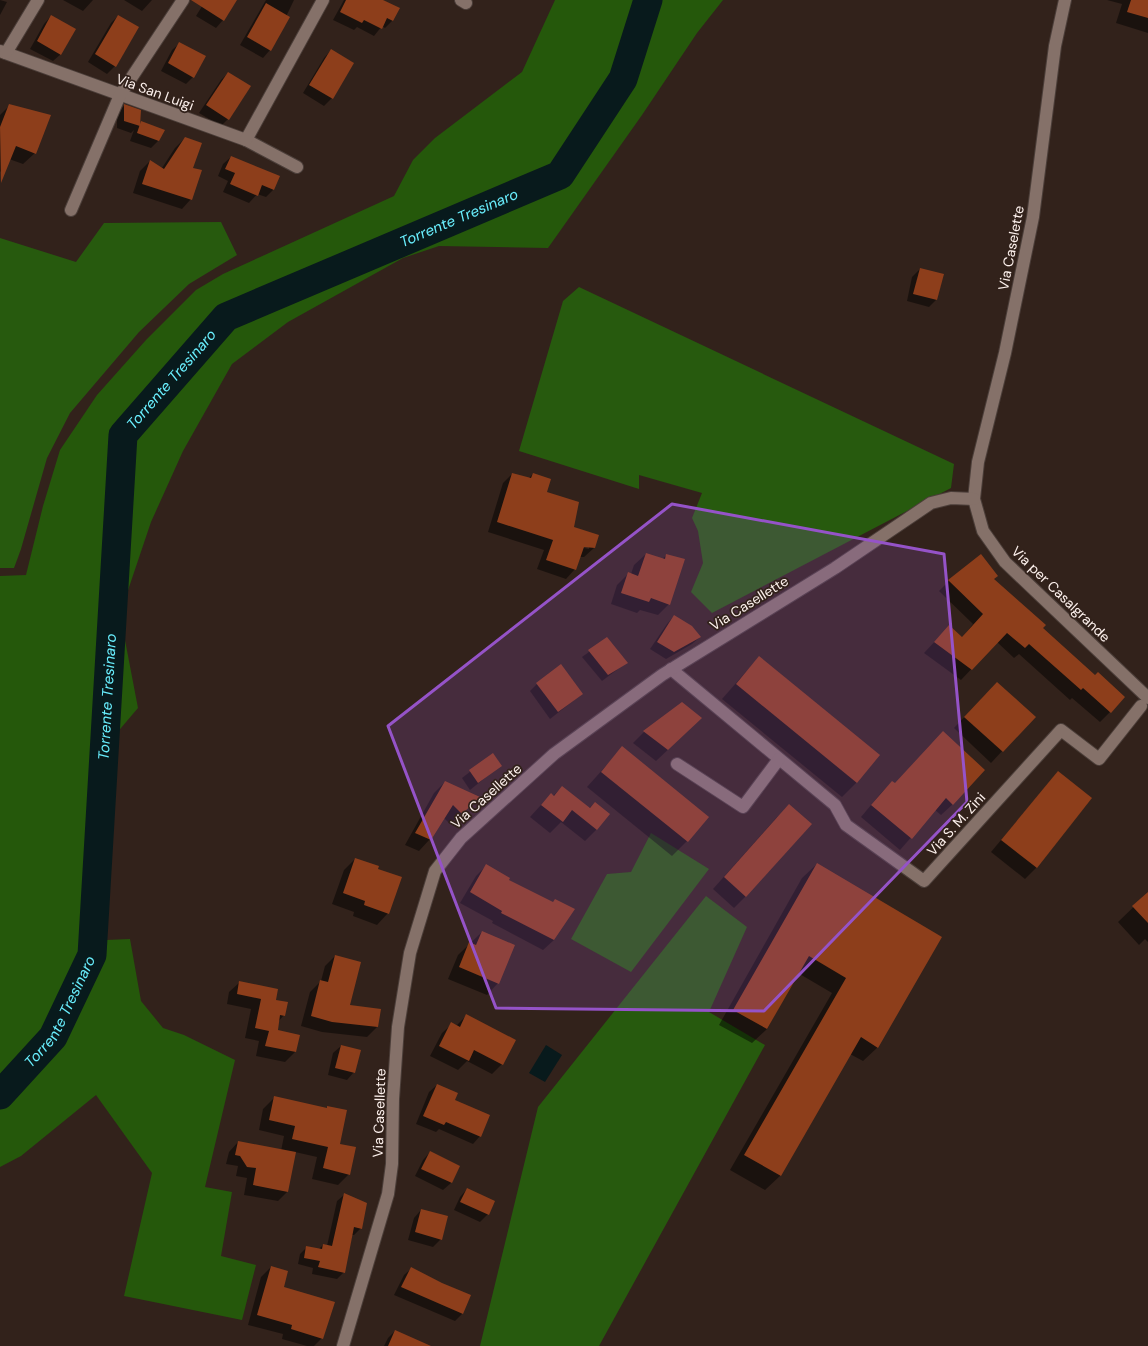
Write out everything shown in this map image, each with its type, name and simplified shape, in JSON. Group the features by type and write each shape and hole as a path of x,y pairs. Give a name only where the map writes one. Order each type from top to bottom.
{"street":[{"path":"3,52 38,0"},
{"path":"71,210 120,95 183,0"},
{"path":"246,140 323,0"},
{"name":"Via Caselette","path":"974,499 978,462 1005,352 1033,217 1055,46 1065,0"},
{"name":"Via San Luigi","path":"3,52 246,140 297,167"},
{"name":"Via Casellette","path":"342,1346 388,1194 392,1164 393,1099 398,1027 410,953 435,871 461,838 554,754 672,669 835,568 931,503 951,498 974,499"},
{"name":"Via per Casalgrande","path":"974,499 983,531 1005,562 1145,702"},
{"name":"Via S. M. Zini","path":"672,669 835,805 846,825 924,881 1061,730 1098,758 1145,702"},
{"path":"677,764 743,807 779,758"}],"highlighted area":[{"path":"672,504 944,554 967,802 764,1011 496,1008 388,726"}],"green space":[{"path":"555,0 723,0 697,33 642,115 548,248 439,246 403,258 288,322 232,364 183,451 151,522 120,614 138,708 115,735 106,940 130,939 141,1001 163,1028 184,1035 235,1060 205,1187 232,1192 221,1256 256,1265 242,1320 124,1296 152,1173 96,1095 21,1156 0,1167 0,576 26,575 43,506 60,450 97,395 146,340 196,290 223,274 394,196 413,160 435,138 522,72"},
{"path":"221,222 237,255 189,284 139,332 70,413 47,458 21,549 14,568 0,568 0,238 76,262 104,223"},
{"path":"579,287 954,464 951,488 712,613 691,592 703,563 698,531 692,518 702,493 639,475 639,489 519,451 563,301"},
{"path":"651,833 709,869 631,972 571,939 607,874 631,872"},
{"path":"706,896 747,927 709,1012 765,1045 599,1346 480,1346 538,1107"}],"shaded area":[{"path":"546,1045 562,1055 545,1082 529,1073"}],"building":[{"path":"191,0 237,0 224,21"},
{"path":"346,0 383,0 400,8 393,21 387,18 382,29 364,20 362,23 340,12"},
{"path":"1131,0 1148,0 1148,18 1127,12"},
{"path":"266,3 290,17 271,51 247,37"},
{"path":"51,15 76,29 61,55 37,41"},
{"path":"118,15 139,27 116,67 95,54"},
{"path":"179,42 206,56 194,78 168,63"},
{"path":"331,49 354,63 333,99 309,85"},
{"path":"228,72 251,86 229,120 206,105"},
{"path":"9,104 51,115 36,154 16,146 1,183 0,127"},
{"path":"124,104 141,110 140,126 124,121"},
{"path":"141,121 165,130 159,141 137,133"},
{"path":"185,137 202,143 193,168 202,170 192,200 142,184 150,160 164,169"},
{"path":"231,156 280,176 274,190 262,185 258,196 230,184 235,173 225,169"},
{"path":"920,268 944,274 937,300 913,294"},
{"path":"512,473 531,478 533,473 551,479 547,492 579,502 574,527 599,535 595,548 584,547 576,570 546,560 553,540 497,522"},
{"path":"646,553 665,559 666,554 685,559 670,605 651,598 649,602 621,593 628,572 638,576"},
{"path":"981,554 998,576 994,579 1046,625 1043,628 1095,675 1098,672 1125,697 1111,713 1083,688 1081,690 1029,644 1025,648 1007,633 972,670 934,642 949,625 962,637 983,614 948,580"},
{"path":"674,615 692,626 701,637 674,652 657,642"},
{"path":"607,637 628,663 608,675 588,650"},
{"path":"759,656 880,755 857,783 736,684"},
{"path":"561,664 583,694 558,712 536,683"},
{"path":"997,682 1036,717 1003,752 964,717"},
{"path":"682,702 702,718 668,750 643,731"},
{"path":"943,731 985,770 953,805 946,798 912,839 871,805 892,781 895,783"},
{"path":"622,746 709,817 688,842 601,772"},
{"path":"493,753 502,766 478,783 469,770"},
{"path":"1058,771 1092,798 1037,868 1001,840"},
{"path":"445,781 480,797 462,814 453,805 431,840 415,833"},
{"path":"562,786 590,808 595,802 610,814 597,830 572,810 563,822 541,805 551,793 554,796"},
{"path":"789,804 812,824 746,897 724,877"},
{"path":"355,858 379,866 378,869 402,877 389,914 364,905 365,901 343,893"},
{"path":"817,863 942,937 878,1048 861,1037 781,1176 744,1155 846,978 809,956 767,1029 733,1010"},
{"path":"486,864 510,878 509,880 553,902 555,899 575,909 554,940 501,913 502,911 470,892"},
{"path":"1148,892 1148,923 1132,906"},
{"path":"482,931 515,945 499,984 459,967 469,942 476,945"},
{"path":"335,955 361,962 350,1005 381,1009 378,1027 332,1022 311,1016 320,980 328,982"},
{"path":"239,981 278,989 276,1000 288,1002 285,1016 280,1015 278,1030 300,1035 296,1052 265,1046 269,1031 255,1028 261,999 237,994"},
{"path":"466,1014 516,1040 503,1065 474,1050 469,1061 439,1046 451,1022 460,1027"},
{"path":"341,1045 361,1050 355,1073 335,1068"},
{"path":"437,1084 458,1093 455,1100 490,1115 481,1137 446,1122 444,1125 423,1116"},
{"path":"274,1096 327,1108 327,1106 347,1110 340,1144 356,1147 350,1175 323,1168 328,1147 292,1139 295,1126 269,1120"},
{"path":"238,1141 296,1152 288,1192 253,1185 256,1168 247,1167 240,1156 235,1155"},
{"path":"430,1151 460,1166 452,1183 421,1169"},
{"path":"467,1188 495,1201 489,1215 460,1202"},
{"path":"344,1193 367,1203 362,1229 354,1227 345,1273 318,1267 320,1261 304,1258 306,1246 322,1249 323,1244 332,1246"},
{"path":"421,1209 448,1216 442,1240 415,1232"},
{"path":"271,1266 288,1271 284,1287 335,1302 323,1339 291,1329 292,1325 257,1315"},
{"path":"411,1267 442,1283 471,1295 463,1314 401,1287"},
{"path":"395,1330 431,1346 388,1346"}],"waterway":[{"name":"Torrente Tresinaro","path":"0,1095 53,1037 92,955 123,435 226,317 560,175 623,79 648,0"}]}
